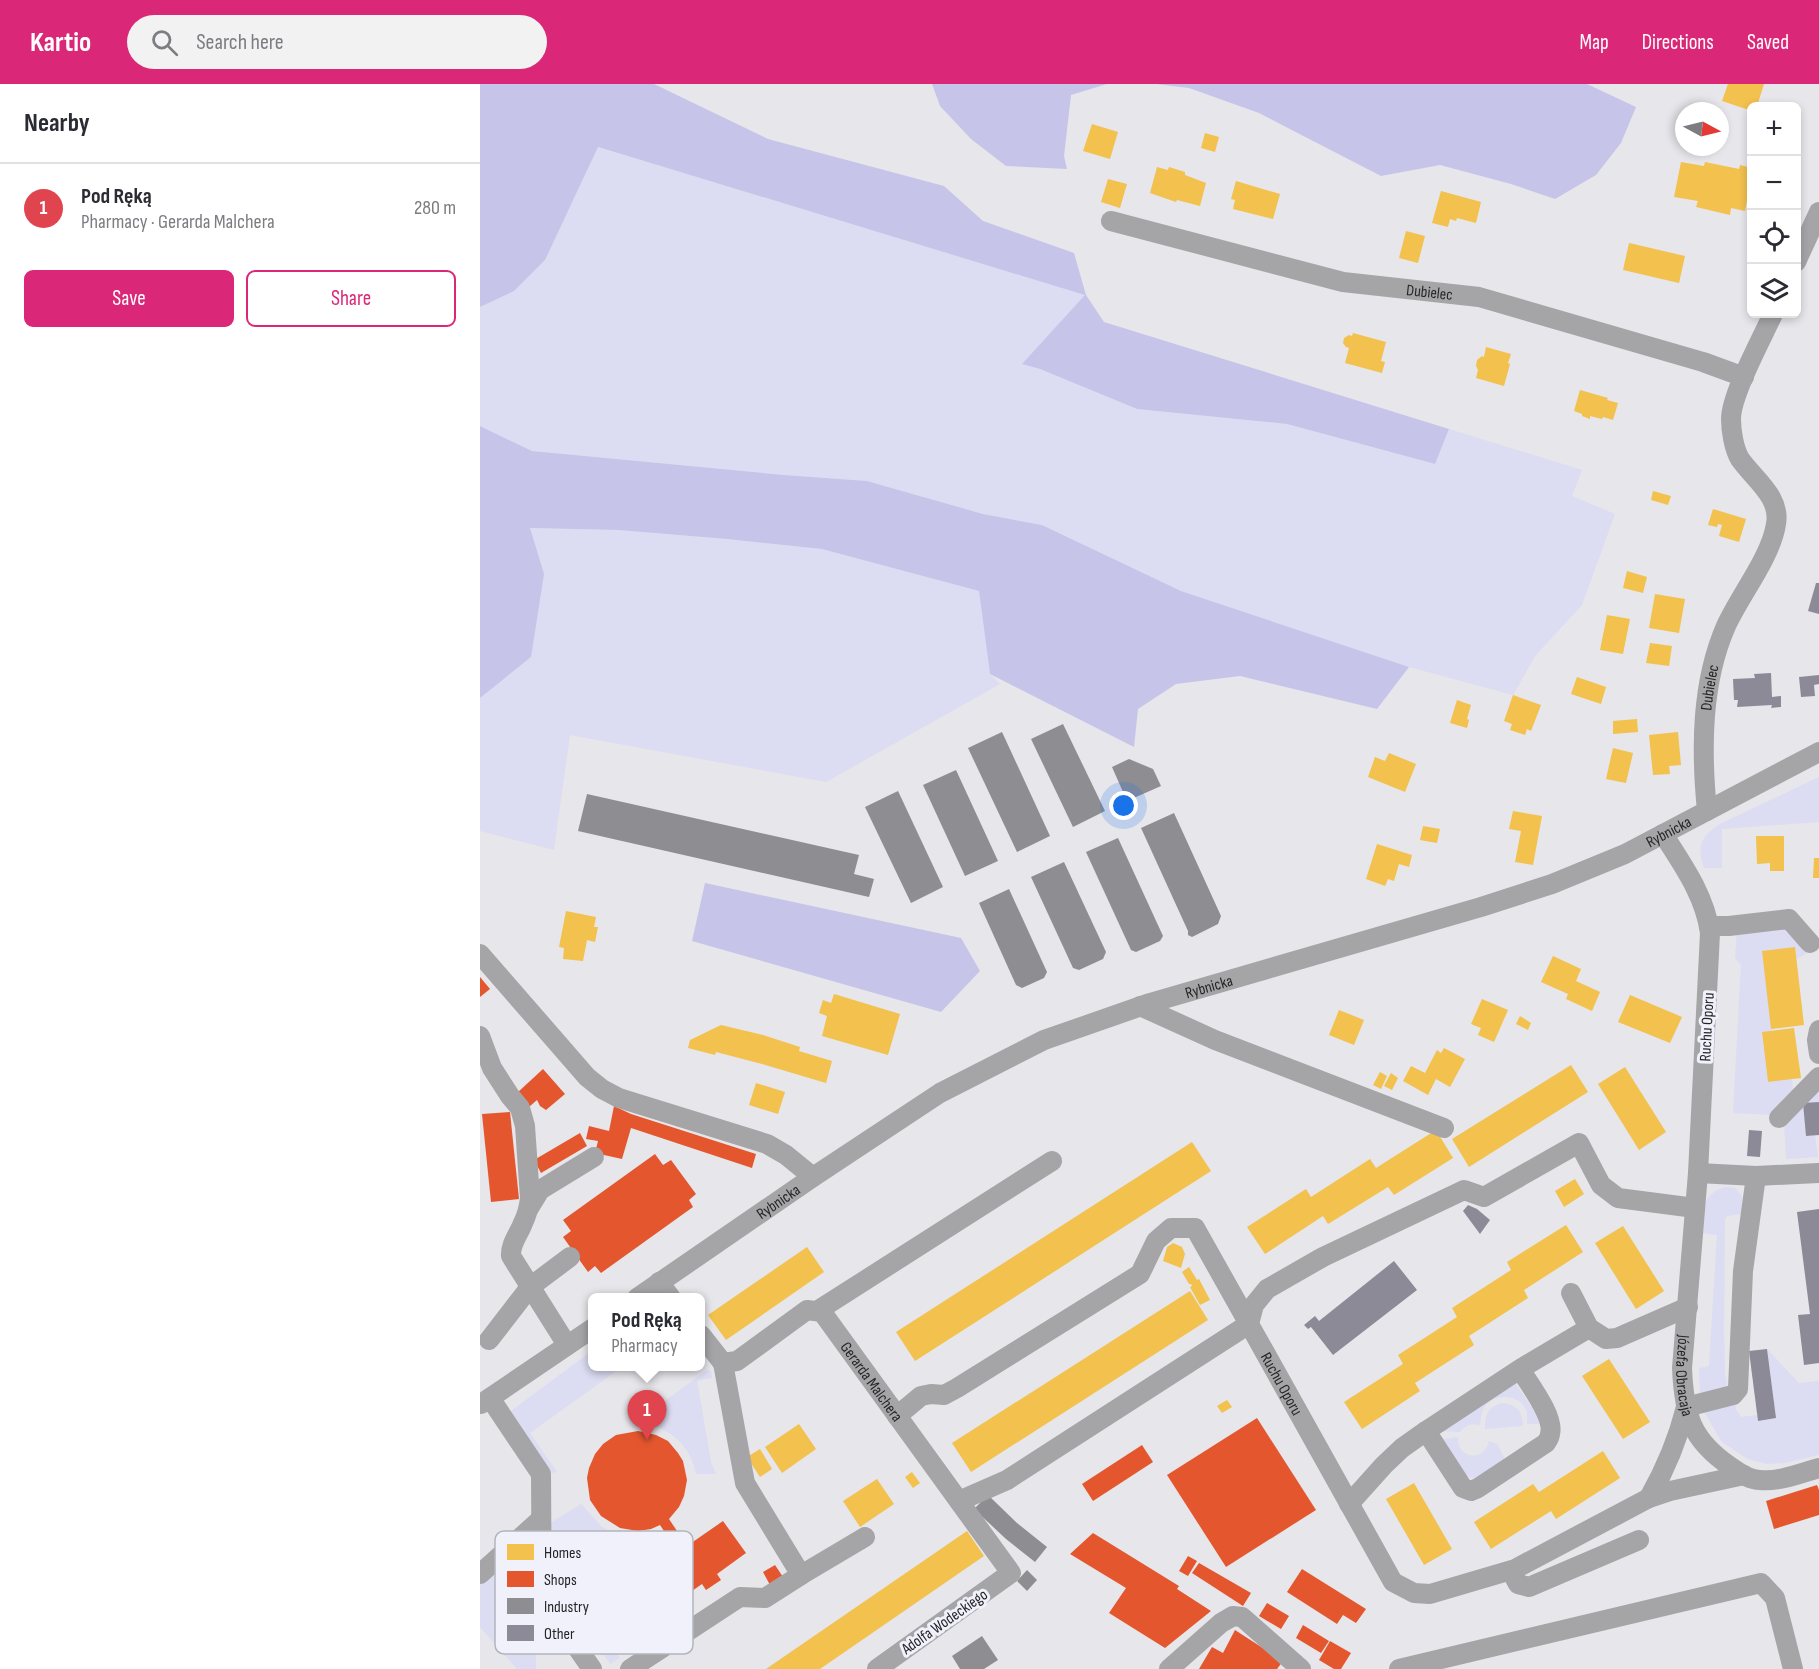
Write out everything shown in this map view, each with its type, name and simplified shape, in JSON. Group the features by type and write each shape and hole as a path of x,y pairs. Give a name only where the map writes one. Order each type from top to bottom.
{"street":[{"path":"1801,253 1819,212"},
{"name":"Dubielec","path":"1111,221 1343,282 1479,297 1703,362 1744,377"},
{"name":"Dubielec","path":"1707,811 1706,708 1714,663 1726,626 1772,539 1777,522 1776,504 1739,456 1732,434 1730,417 1737,393 1771,318"},
{"name":"Rybnicka","path":"665,1290 813,1177 940,1094 1044,1040 1140,1006 1552,884 1625,854 1819,752"},
{"name":"Ruchu Oporu","path":"1664,834 1697,891 1709,926 1698,1173"},
{"path":"1709,926 1789,919 1810,943"},
{"path":"480,954 587,1077 602,1089 620,1098 767,1144 786,1155 813,1177"},
{"path":"1140,1006 1215,1040 1444,1128"},
{"path":"1819,1030 1817,1040 1819,1054"},
{"path":"480,1036 492,1068 520,1108 525,1126 529,1208"},
{"path":"1779,1118 1819,1077"},
{"path":"959,1501 1007,1480 1248,1324 1254,1305 1267,1289 1323,1257 1464,1190 1484,1197 1579,1143 1601,1185 1617,1198 1695,1208"},
{"path":"567,1345 511,1256 510,1249 540,1190 594,1157"},
{"path":"723,1363 737,1360 807,1310 817,1311 1052,1161"},
{"path":"1698,1173 1756,1176 1819,1173"},
{"name":"Józefa Obracaja","path":"1698,1173 1682,1368 1683,1394 1695,1432 1719,1458 1744,1476"},
{"path":"1649,1498 1674,1448 1686,1407 1733,1395 1738,1389 1743,1271 1756,1176"},
{"name":"Ruchu Oporu","path":"897,1416 921,1396 944,1395 957,1388 1140,1274 1156,1240 1171,1228 1195,1228 1394,1582 1414,1593 1430,1594 1511,1571 1649,1498 1670,1491 1744,1476"},
{"path":"489,1340 530,1287 570,1257"},
{"path":"1571,1293 1589,1328 1606,1339 1617,1338 1688,1307"},
{"name":"Gerarda Malchera","path":"817,1311 822,1312 1011,1573"},
{"path":"1349,1504 1402,1448 1520,1369 1589,1328"},
{"path":"540,1531 541,1474 485,1401 588,1331"},
{"path":"705,1340 723,1363 745,1483 801,1575"},
{"path":"1426,1431 1463,1488 1471,1491 1494,1478 1546,1443 1551,1434 1548,1415 1520,1369"},
{"path":"1744,1476 1760,1480 1783,1478 1819,1468"},
{"path":"528,1531 540,1520"},
{"path":"693,1628 740,1597 765,1599 865,1536"},
{"path":"1511,1571 1518,1584 1530,1587 1639,1540"},
{"path":"480,1574 495,1560"},
{"name":"Adolfa Wodeckiego","path":"877,1669 1011,1573"},
{"path":"1399,1669 1761,1583 1775,1598 1794,1669"},
{"path":"1169,1669 1221,1623 1233,1616 1242,1617 1301,1669"},
{"path":"582,1654 592,1669"},
{"path":"630,1669 653,1654"}],"shaded area":[{"path":"480,84 654,84 768,139 944,186 983,221 1074,253 1086,295 1104,322 1449,429 1435,464 1287,424 1137,409 1040,369 1022,364 1085,295 598,147 545,260 514,291 480,307"},
{"path":"932,84 1107,84 1071,95 1064,156 1067,169 1006,166 971,139 940,106"},
{"path":"1156,84 1587,84 1636,107 1621,143 1596,175 1555,199 1511,184 1440,165 1381,176 1259,113 1189,88"},
{"path":"597,147 1086,295 1023,364 1137,409 1287,424 1434,464 1449,429 1582,470 1572,496 1615,514 1582,605 1535,656 1513,695 1409,667 1181,591 1042,525 983,514 867,481 532,451 480,426 480,307 514,291 573,201"},
{"path":"480,426 532,451 867,481 983,514 1042,525 1181,591 1409,667 1377,709 1240,676 1176,684 1138,709 1134,747 990,674 979,591 822,549 618,530 530,528 544,574 531,657 480,698"},
{"path":"529,528 618,530 823,549 979,591 990,674 1000,684 826,782 570,735 554,850 480,831 480,698 531,657"},
{"path":"1819,777 1819,822 1722,829 1722,868 1704,868 1700,853 1702,842 1708,833 1720,824"},
{"path":"705,883 961,938 980,971 941,1012 692,941"},
{"path":"1785,925 1811,951 1796,959 1795,947 1762,951 1772,1031 1762,1033 1768,1082 1792,1079 1793,1091 1773,1115 1733,1113 1741,965 1735,958 1737,930"},
{"path":"1819,1088 1819,1102 1804,1104 1806,1136 1815,1135 1818,1157 1786,1159 1784,1122"},
{"path":"1725,1187 1735,1188 1742,1196 1742,1214 1727,1216 1725,1220 1724,1330 1727,1382 1725,1389 1700,1396 1699,1368 1709,1366 1717,1235 1702,1233 1704,1211 1711,1194"},
{"path":"1767,1349 1799,1383 1819,1381 1819,1455 1785,1463 1767,1464 1748,1459 1722,1442 1703,1410 1735,1401 1736,1409 1741,1417 1757,1415 1758,1421 1776,1418"},
{"path":"588,1354 588,1371 616,1371 530,1433 557,1472 550,1473 507,1414"},
{"path":"707,1370 711,1371 712,1378 697,1380 711,1462 716,1474 696,1474 686,1449 680,1442 667,1431 650,1425 650,1412"},
{"path":"1513,1380 1543,1424 1527,1424 1527,1413 1523,1405 1513,1398 1501,1397 1485,1406 1480,1425 1468,1425 1460,1432 1441,1431"},
{"path":"1502,1403 1511,1405 1520,1412 1522,1426 1485,1429 1488,1412"},
{"path":"1458,1437 1461,1450 1466,1454 1471,1456 1482,1453 1489,1441 1497,1444 1506,1461 1475,1479 1464,1475 1438,1440"},
{"path":"581,1504 608,1531 550,1531 550,1523"},
{"path":"495,1570 495,1644 480,1627 480,1583"},
{"path":"504,1654 536,1654 536,1669 517,1669"},
{"path":"604,1654 617,1654 620,1658 610,1664"}],"building: Homes":[{"path":"1728,84 1764,84 1758,102 1747,102 1747,109 1722,101"},
{"path":"1092,124 1118,132 1110,159 1083,151"},
{"path":"1205,133 1219,137 1215,152 1201,148"},
{"path":"1681,162 1704,166 1705,162 1739,169 1740,165 1747,167 1745,211 1731,208 1730,215 1696,207 1698,201 1674,197"},
{"path":"1157,167 1168,170 1169,167 1185,172 1185,175 1206,183 1200,206 1177,200 1176,202 1150,193"},
{"path":"1108,179 1127,184 1120,208 1101,202"},
{"path":"1236,181 1280,194 1273,219 1233,209 1235,200 1231,199"},
{"path":"1441,191 1481,202 1476,223 1457,218 1456,221 1450,219 1448,227 1432,223"},
{"path":"1406,231 1425,236 1418,263 1399,258"},
{"path":"1629,243 1685,256 1679,283 1623,270"},
{"path":"1353,333 1386,342 1381,361 1385,362 1382,373 1345,363 1349,348 1343,343 1344,338 1352,336"},
{"path":"1486,347 1511,354 1504,386 1476,378 1477,360 1484,357"},
{"path":"1580,390 1618,403 1613,420 1590,416 1590,419 1574,411"},
{"path":"1653,491 1671,496 1668,505 1651,500"},
{"path":"1713,509 1746,519 1739,542 1719,536 1722,525 1718,524 1717,527 1708,525"},
{"path":"1627,571 1647,577 1643,593 1623,588"},
{"path":"1655,594 1685,599 1679,633 1649,628"},
{"path":"1607,615 1630,619 1623,654 1600,650"},
{"path":"1650,643 1672,646 1669,666 1646,663"},
{"path":"1577,677 1606,687 1601,704 1571,694"},
{"path":"1513,695 1541,705 1531,731 1527,729 1525,735 1510,730 1512,724 1504,721"},
{"path":"1457,700 1471,705 1467,728 1450,723"},
{"path":"1637,719 1638,732 1613,734 1613,721"},
{"path":"1678,732 1681,765 1669,766 1670,774 1653,775 1649,735"},
{"path":"1613,748 1633,753 1626,783 1606,779"},
{"path":"1389,753 1416,764 1405,792 1368,777 1375,757 1385,761"},
{"path":"1513,811 1542,816 1533,865 1515,862 1521,831 1509,829"},
{"path":"1423,826 1440,829 1437,843 1420,840"},
{"path":"1756,836 1784,836 1784,871 1770,871 1770,863 1757,864"},
{"path":"1377,844 1412,855 1409,867 1399,864 1394,881 1388,879 1385,886 1366,879"},
{"path":"1814,858 1819,858 1819,878 1813,878"},
{"path":"566,911 596,917 594,927 598,927 595,942 587,940 583,961 563,959 564,948 559,947"},
{"path":"1795,947 1804,1025 1771,1029 1762,951"},
{"path":"1553,956 1581,969 1576,981 1600,992 1592,1011 1566,999 1568,994 1541,982"},
{"path":"834,994 900,1014 888,1055 822,1036 827,1016 819,1013 823,1000 831,1003"},
{"path":"1630,995 1682,1017 1670,1043 1618,1022"},
{"path":"1482,999 1508,1010 1494,1042 1478,1035 1481,1028 1471,1024"},
{"path":"1339,1010 1364,1020 1354,1045 1329,1035"},
{"path":"1520,1016 1531,1023 1528,1030 1516,1024"},
{"path":"721,1025 800,1047 799,1051 832,1061 826,1083 716,1052 715,1055 688,1048 690,1040"},
{"path":"1794,1028 1801,1078 1768,1082 1762,1032"},
{"path":"1444,1048 1465,1059 1450,1087 1436,1079 1428,1095 1403,1081 1411,1066 1425,1073 1437,1050 1441,1053"},
{"path":"1571,1065 1588,1092 1469,1167 1452,1139"},
{"path":"1625,1067 1666,1132 1639,1150 1598,1084"},
{"path":"1380,1072 1387,1076 1381,1089 1373,1085"},
{"path":"1391,1073 1398,1078 1392,1090 1384,1086"},
{"path":"756,1083 785,1092 778,1114 749,1105"},
{"path":"1436,1130 1453,1158 1394,1195 1388,1187 1328,1224 1323,1216 1265,1254 1247,1227 1306,1189 1311,1197 1370,1159 1376,1168"},
{"path":"1192,1142 1211,1171 915,1361 896,1332"},
{"path":"1575,1179 1584,1194 1564,1207 1555,1191"},
{"path":"1566,1225 1583,1252 1524,1290 1528,1298 1469,1336 1474,1345 1415,1383 1420,1391 1362,1429 1344,1402 1403,1364 1398,1355 1457,1317 1452,1308 1511,1270 1507,1262"},
{"path":"1623,1226 1664,1291 1636,1309 1595,1243"},
{"path":"1173,1243 1182,1247 1185,1254 1181,1268 1163,1261 1167,1247"},
{"path":"807,1247 824,1272 726,1340 708,1315"},
{"path":"1189,1267 1197,1280 1199,1279 1210,1300 1200,1305 1190,1287 1191,1284 1182,1272"},
{"path":"1190,1291 1208,1320 971,1472 952,1443"},
{"path":"1609,1359 1650,1422 1623,1439 1582,1376"},
{"path":"1227,1400 1232,1407 1222,1413 1217,1406"},
{"path":"799,1424 816,1449 782,1473 765,1447"},
{"path":"760,1449 772,1469 760,1477 747,1457"},
{"path":"1603,1451 1620,1478 1556,1519 1551,1511 1491,1549 1474,1522 1533,1484 1539,1492"},
{"path":"912,1472 920,1483 913,1488 905,1477"},
{"path":"877,1479 894,1504 860,1527 843,1501"},
{"path":"1414,1483 1452,1549 1424,1565 1386,1499"},
{"path":"967,1531 984,1556 820,1669 766,1669"}],"building: Shops":[{"path":"480,977 490,989 480,997"},
{"path":"543,1069 565,1094 546,1110 537,1100 529,1107 517,1093"},
{"path":"614,1106 631,1114 756,1154 752,1168 631,1128 622,1159 595,1153 598,1141 586,1139 589,1126 609,1131"},
{"path":"510,1112 519,1199 491,1202 482,1114"},
{"path":"580,1133 587,1146 541,1173 534,1160"},
{"path":"655,1154 663,1165 671,1160 696,1194 689,1200 693,1207 601,1273 595,1266 588,1272 563,1237 571,1231 563,1220"},
{"path":"1257,1418 1316,1510 1226,1567 1167,1475"},
{"path":"638,1431 656,1435 668,1441 678,1453 683,1461 687,1480 679,1507 669,1519 677,1531 664,1531 660,1525 638,1531 620,1528 601,1516 590,1500 587,1478 589,1468 595,1454 603,1444 616,1435"},
{"path":"1142,1445 1153,1462 1093,1501 1082,1484"},
{"path":"1817,1485 1819,1515 1774,1529 1766,1501"},
{"path":"723,1521 746,1553 717,1574 721,1580 706,1590 702,1584 693,1590 693,1542"},
{"path":"1093,1533 1179,1586 1177,1589 1211,1611 1165,1648 1109,1613 1126,1588 1070,1554"},
{"path":"1188,1556 1197,1561 1188,1576 1179,1571"},
{"path":"1199,1563 1251,1593 1243,1606 1192,1573"},
{"path":"775,1565 783,1577 770,1585 763,1572"},
{"path":"1302,1569 1366,1609 1356,1623 1343,1615 1337,1624 1287,1592"},
{"path":"1267,1603 1289,1616 1281,1629 1259,1616"},
{"path":"1303,1625 1329,1641 1321,1653 1296,1638"},
{"path":"1235,1630 1283,1661 1277,1669 1199,1669 1212,1647 1223,1653"},
{"path":"1330,1641 1351,1653 1341,1669 1334,1669 1319,1660"}],"building: Industry":[{"path":"1063,724 1105,811 1073,827 1031,739"},
{"path":"1002,732 1050,836 1017,852 968,748"},
{"path":"1129,759 1153,769 1161,786 1127,801 1112,767"},
{"path":"956,770 998,861 965,876 923,785"},
{"path":"898,791 943,887 911,903 865,807"},
{"path":"587,794 859,855 854,874 874,879 869,897 578,831"},
{"path":"1174,813 1221,916 1218,924 1192,937 1188,935 1141,828"},
{"path":"1118,838 1163,936 1160,941 1136,952 1131,950 1086,852"},
{"path":"1064,862 1106,952 1103,959 1079,970 1073,968 1031,877"},
{"path":"1009,889 1047,972 1044,978 1022,988 1016,985 979,903"},
{"path":"988,1495 1017,1523 1047,1547 1035,1562 974,1509"},
{"path":"1027,1570 1037,1580 1027,1591 1017,1581"},
{"path":"982,1636 998,1660 984,1669 960,1669 952,1656"}],"building: Other":[{"path":"1816,583 1819,583 1819,614 1808,611"},
{"path":"1771,673 1772,697 1781,696 1781,707 1771,708 1772,705 1737,707 1738,700 1734,700 1733,679 1755,678 1754,674"},
{"path":"1819,675 1819,684 1814,685 1815,696 1801,697 1799,677"},
{"path":"1819,1102 1819,1135 1806,1136 1803,1103"},
{"path":"1749,1130 1762,1131 1760,1157 1747,1156"},
{"path":"1468,1205 1490,1220 1480,1234 1463,1211"},
{"path":"1819,1209 1819,1363 1804,1365 1798,1315 1810,1314 1797,1212"},
{"path":"1394,1261 1417,1290 1333,1355 1311,1327 1308,1329 1304,1325 1315,1316 1319,1321"},
{"path":"1767,1349 1776,1418 1758,1421 1749,1351"}],"place":[{"name":"Pod Ręką","path":"647,1440"}]}
